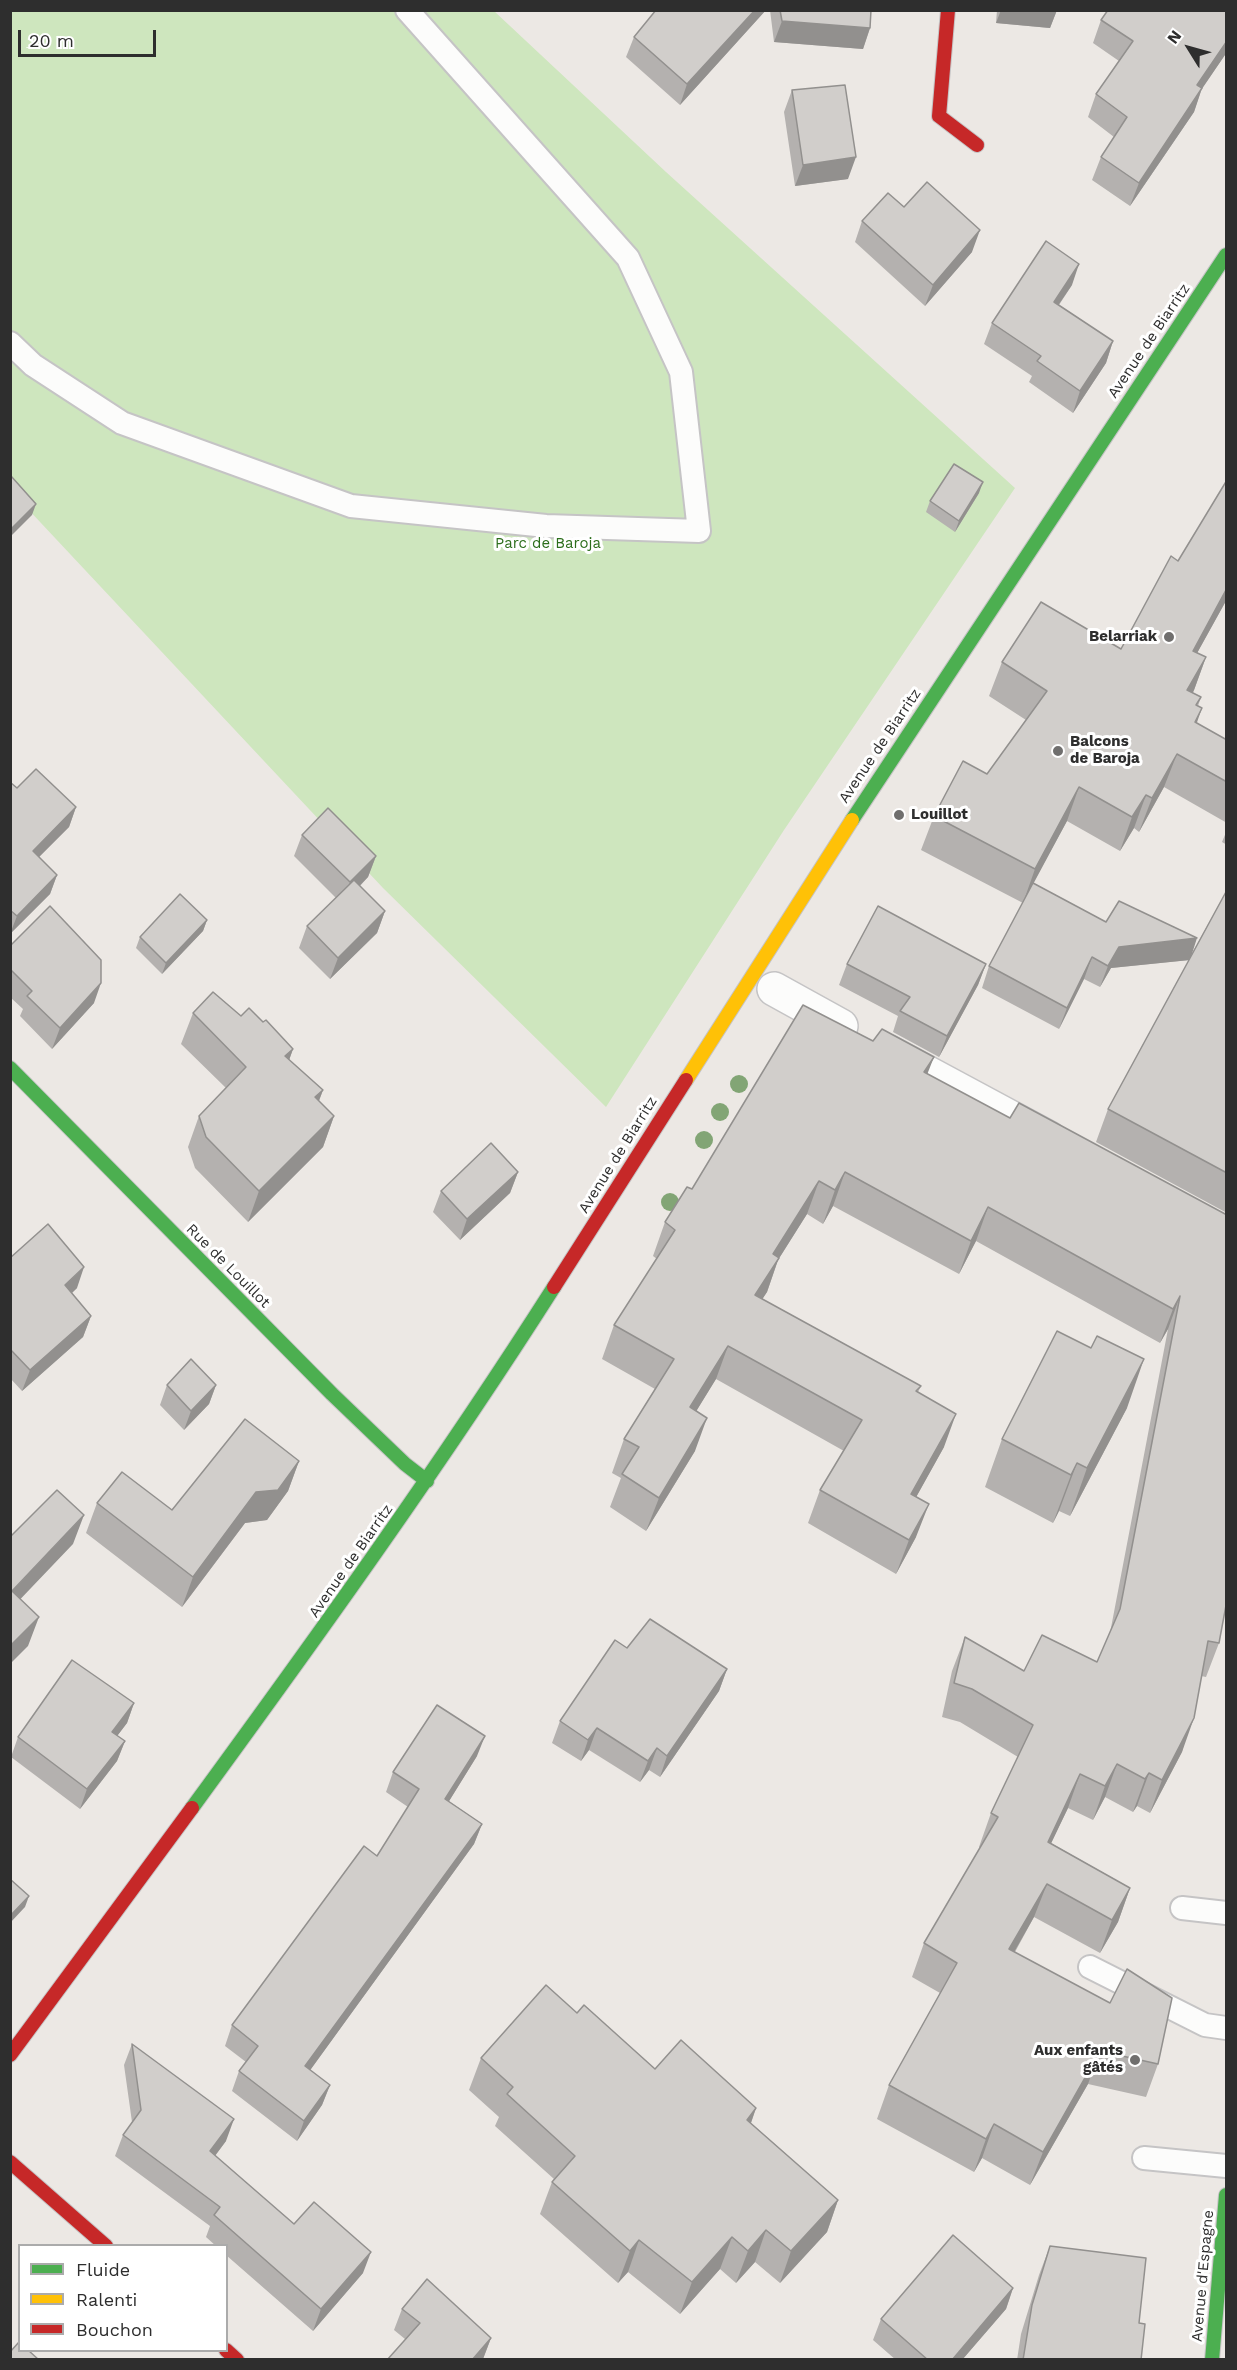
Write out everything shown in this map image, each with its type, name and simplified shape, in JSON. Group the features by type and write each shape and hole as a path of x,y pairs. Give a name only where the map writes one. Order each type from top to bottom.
{"main road":[{"path":"948,10 939,116 976,145"},
{"name":"Avenue de Biarritz","path":"10,2055 236,1750 480,1404 855,813 1227,255"},
{"name":"Rue de Louillot","path":"10,1068 332,1394 405,1464 427,1481"},
{"path":"10,2162 104,2244"},
{"name":"Avenue d'Espagne","path":"1212,2360 1221,2318 1227,2194"}],"street":[{"path":"774,989 1079,1155"}],"lane":[{"path":"10,343 33,365 122,423 351,506 546,526 699,531 681,372 628,258 407,10"},
{"path":"1182,1908 1227,1913"},
{"path":"1090,1967 1205,2025 1227,2028"},
{"path":"1144,2158 1227,2166"}],"green space":[{"name":"Parc de Baroja","path":"11,10 494,11 666,172 1015,488 784,830 606,1107 383,888 11,491"}],"building":[{"path":"656,10 755,10 687,84 634,37"},
{"path":"780,10 871,10 870,28 782,21"},
{"path":"1108,10 1227,10 1227,41 1197,85 1202,88 1139,183 1101,157 1127,117 1096,94 1133,41 1101,20"},
{"path":"845,85 856,157 803,165 792,90"},
{"path":"927,182 980,230 933,285 862,221 888,193 904,207"},
{"path":"1046,241 1079,264 1054,302 1113,341 1080,391 1037,361 1041,356 992,323"},
{"path":"954,464 983,482 959,521 930,501"},
{"path":"10,476 36,504 10,530"},
{"path":"1227,480 1227,588 1193,651 1206,657 1187,690 1201,697 1196,705 1202,708 1195,722 1227,740 1227,782 1177,754 1152,798 1146,795 1132,817 1079,787 1035,869 934,816 963,761 987,774 1047,691 1002,662 1041,602 1121,649 1171,556 1178,561"},
{"path":"36,769 76,807 33,851 57,875 17,916 10,910 10,782 17,788"},
{"path":"328,808 376,856 350,882 302,835"},
{"path":"354,880 385,911 338,958 307,926"},
{"path":"1033,883 1106,922 1119,901 1197,938 1119,947 1108,966 1092,957 1067,1008 989,966"},
{"path":"1227,890 1227,1173 1108,1109"},
{"path":"180,894 207,920 166,963 140,937"},
{"path":"50,906 101,960 101,983 60,1028 27,996 32,991 10,969 10,946"},
{"path":"878,906 986,964 947,1036 900,1011 910,997 847,964"},
{"path":"213,992 241,1016 249,1008 263,1022 266,1020 293,1049 285,1056 323,1090 315,1097 334,1116 259,1191 206,1137 199,1116 246,1067 193,1013"},
{"path":"803,1005 873,1041 882,1029 934,1057 924,1072 1010,1118 1019,1103 1227,1215 1227,1600 1219,1643 1208,1641 1194,1718 1162,1780 1149,1773 1145,1779 1117,1764 1105,1786 1080,1774 1048,1842 1130,1888 1112,1920 1047,1884 1009,1949 1110,2003 1127,1969 1172,1998 1158,2064 1100,2051 1043,2152 994,2124 986,2139 889,2085 957,1963 924,1943 998,1817 991,1813 1033,1725 972,1689 954,1683 965,1637 1024,1671 1042,1635 1097,1662 1120,1609 1180,1296 1173,1309 988,1207 971,1241 845,1172 835,1190 819,1181 773,1254 779,1258 755,1295 921,1386 916,1391 956,1414 911,1494 929,1504 909,1540 820,1490 862,1420 728,1346 690,1407 707,1418 659,1498 622,1474 639,1447 624,1439 674,1359 614,1325 675,1230 665,1222 687,1187 692,1189"},
{"path":"491,1143 518,1172 467,1219 441,1191"},
{"path":"48,1224 84,1267 65,1285 91,1316 30,1370 10,1349 10,1258"},
{"path":"1057,1331 1091,1348 1097,1336 1144,1359 1087,1468 1077,1463 1071,1475 1002,1439"},
{"path":"191,1359 216,1385 191,1411 167,1385"},
{"path":"245,1419 299,1461 278,1490 256,1492 193,1577 97,1503 122,1472 172,1510"},
{"path":"57,1490 84,1515 12,1591 39,1617 10,1646 10,1537"},
{"path":"650,1619 727,1669 667,1756 657,1748 648,1761 597,1728 588,1740 560,1721 615,1640 627,1648"},
{"path":"72,1660 134,1703 112,1732 125,1741 87,1789 18,1737"},
{"path":"437,1705 485,1736 445,1799 482,1824 305,2066 330,2085 304,2121 239,2071 258,2046 232,2025 364,1846 377,1856 419,1789 393,1772"},
{"path":"10,1879 29,1896 10,1916"},
{"path":"546,1985 577,2013 584,2005 655,2069 681,2040 756,2108 747,2120 838,2200 791,2251 766,2230 748,2251 732,2237 692,2282 639,2240 630,2251 552,2182 575,2156 507,2094 513,2087 481,2058"},
{"path":"132,2044 234,2119 210,2151 294,2224 314,2202 371,2252 321,2309 214,2215 220,2207 123,2135 141,2110"},
{"path":"953,2235 1013,2288 952,2360 928,2360 881,2319"},
{"path":"1050,2246 1146,2258 1139,2323 1145,2324 1141,2360 1023,2360 1032,2305"},
{"path":"427,2279 491,2338 472,2360 387,2360 420,2323 402,2309"},
{"path":"18,2343 18,2352 30,2352 39,2360 10,2360 10,2352"}],"traffic: fast":[{"path":"852,820 1226,255"},
{"path":"10,1068 332,1394 405,1464 427,1481"},
{"path":"192,1808 377,1550 467,1420 554,1287"},
{"path":"1212,2360 1226,2195"}],"traffic: slow":[{"path":"686,1080 852,820"}],"traffic: jam":[{"path":"948,10 939,116 977,145"},
{"path":"554,1287 686,1080"},
{"path":"10,2055 192,1808"},
{"path":"10,2162 104,2244"},
{"path":"228,2352 237,2360"}],"place":[{"name":"Belarriak","path":"1169,637"},
{"name":"Balcons de Baroja","path":"1058,751"},
{"name":"Louillot","path":"899,815"},
{"name":"Aux enfants gâtés","path":"1135,2060"}]}
